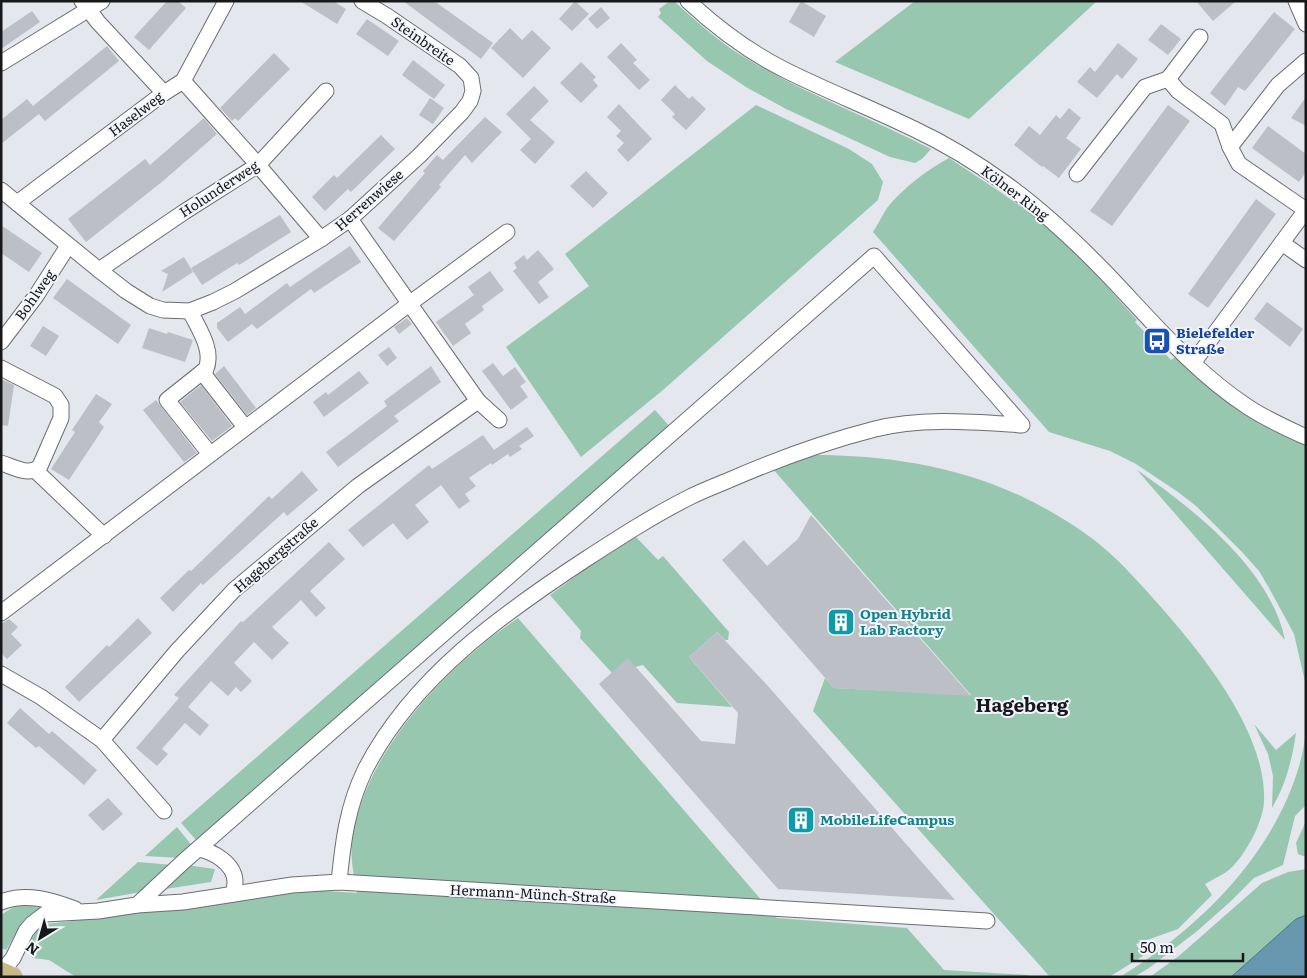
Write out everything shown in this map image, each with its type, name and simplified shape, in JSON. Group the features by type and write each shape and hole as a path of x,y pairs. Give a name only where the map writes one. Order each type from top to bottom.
{"street":[{"path":"1,63 85,5 102,1"},
{"name":"Haselweg","path":"17,203 164,93 183,81 226,1"},
{"name":"Steinbreite","path":"362,1 460,66 471,78 472,91"},
{"name":"Kölner Ring","path":"688,1 710,22 750,50 784,70 915,129 949,147 1006,184 1040,209 1076,243 1164,335 1224,390 1249,408 1306,437"},
{"path":"1296,1 1306,24"},
{"path":"85,5 164,93"},
{"path":"1077,174 1145,87 1168,79 1200,37"},
{"path":"1230,148 1278,84 1306,61"},
{"path":"1168,79 1178,91 1222,124 1230,148 1240,164 1306,210 1193,363"},
{"path":"183,81 321,239"},
{"name":"Holunderweg","path":"99,270 184,212 258,165 326,91"},
{"name":"Herrenwiese","path":"1,190 126,291 150,306 163,310 190,310 213,302 235,291 321,239 350,219 419,156 462,112 470,101 472,91"},
{"path":"350,219 478,401 499,420"},
{"path":"1,614 507,232"},
{"path":"1282,243 1306,260"},
{"name":"Bohlweg","path":"1,342 36,296 68,246"},
{"path":"137,905 198,849 874,256 1022,425 969,421 920,423 876,429 799,452 690,496 562,574 495,623 432,680 396,721 368,765 352,801 345,829 339,882"},
{"path":"190,310 209,354 209,363 206,369 167,400 206,449"},
{"path":"1,368 55,396 61,405 61,418 36,471 30,472 1,463"},
{"path":"202,372 241,422"},
{"name":"Hagebergstraße","path":"102,740 177,652 234,590 358,486 478,401"},
{"path":"36,471 104,536"},
{"path":"1,674 41,697 102,740 164,811"},
{"path":"198,849 215,854 228,865 236,880 233,894"},
{"name":"Hermann-Münch-Straße","path":"4,973 26,931 45,914 98,911 137,905 183,902 292,884 339,882 986,921"},
{"name":"Hermann-Münch-Straße","path":"1,902 23,896 59,903 81,912"}],"green space":[{"path":"670,1 674,1 719,40 771,73 931,149 922,159 915,163 890,157 786,109 746,87 707,61 658,17 661,13 659,9"},
{"path":"915,1 1097,1 969,119 835,62"},
{"path":"756,105 849,149 872,164 883,182 878,200 663,390 581,457 506,347 589,286 565,254"},
{"path":"949,158 999,191 1046,226 1082,260 1137,320 1135,322 1171,360 1175,357 1231,405 1260,424 1306,445 1306,686 1294,634 1259,571 1242,552 1196,506 1136,464 1110,451 1049,432 873,232 887,208 900,193 932,168"},
{"path":"655,410 671,428 197,841 181,823"},
{"path":"813,455 894,460 948,470 1000,487 1056,515 1097,542 1133,576 1195,648 1229,696 1244,723 1255,749 1262,776 1264,802 1261,819 1248,846 1237,862 1225,873 1205,884 1212,895 1178,929 1136,944 1143,956 1109,977 1050,977 813,711 825,678 834,688 971,695 772,468"},
{"path":"1137,470 1205,522 1247,565 1264,589 1277,614 1285,640"},
{"path":"636,537 658,560 663,556 729,632 728,640 725,640 717,632 689,657 732,707 677,703 643,665 612,673 580,638 581,631 550,595 591,565"},
{"path":"518,618 777,918 907,928 944,970 1028,975 1030,977 76,977 49,960 32,958 30,947 32,938 37,930 46,924 234,902 311,890 357,893 352,860 352,841 358,814 381,760 415,711 435,689 481,646"},
{"path":"1254,724 1276,750 1296,733 1288,772 1272,808 1273,776 1268,754"},
{"path":"1306,733 1306,805 1295,816 1283,865 1254,878 1196,932 1149,968 1134,977 1120,977 1178,936 1205,912 1230,886 1252,858 1272,828 1288,797 1300,763"},
{"path":"1306,821 1306,857 1298,854 1296,843"},
{"path":"177,827 193,847 180,858 145,856"},
{"path":"138,862 173,865 141,892 96,900"},
{"path":"186,865 215,869 211,882 159,890"},
{"path":"1306,869 1306,915 1296,919 1231,977 1150,977 1180,955 1262,883 1288,872"},
{"path":"15,906 41,907 25,919 6,950 1,948 1,915"}],"water":[{"path":"1306,915 1306,977 1231,977 1296,919"}],"building":[{"path":"167,1 178,1 186,8 149,50 134,37"},
{"path":"300,1 333,1 346,9 337,24"},
{"path":"403,1 434,1 493,43 481,59"},
{"path":"575,1 589,14 572,31 559,19"},
{"path":"801,1 826,16 814,37 789,22"},
{"path":"1196,1 1236,1 1213,21"},
{"path":"601,7 610,18 597,29 588,19"},
{"path":"32,11 40,22 1,49 1,32"},
{"path":"1274,12 1295,29 1245,91 1238,87 1225,106 1210,93"},
{"path":"367,19 399,41 388,56 356,34"},
{"path":"1161,24 1181,39 1168,55 1148,40"},
{"path":"510,28 522,40 532,30 551,48 523,78 491,48"},
{"path":"621,43 637,60 633,63 650,80 639,90 607,57"},
{"path":"1118,43 1138,59 1122,79 1117,74 1097,98 1077,82 1090,67 1095,72"},
{"path":"107,46 119,61 45,121 39,114 1,144 1,120 27,99 33,106"},
{"path":"274,53 290,69 238,121 235,118 232,121 220,108"},
{"path":"413,60 445,85 434,99 402,75"},
{"path":"581,62 596,77 593,80 598,86 581,103 560,83"},
{"path":"675,85 689,99 692,96 706,109 686,130 672,117 675,114 661,100"},
{"path":"534,86 549,101 530,120 555,142 535,164 520,150 531,139 506,114"},
{"path":"1306,97 1306,126 1291,118"},
{"path":"430,98 444,108 433,124 419,115"},
{"path":"619,104 652,139 628,162 617,150 624,143 616,136 621,131 607,117"},
{"path":"1168,105 1190,121 1112,226 1090,211"},
{"path":"1069,108 1081,118 1066,138 1081,149 1059,178 1014,145 1029,126 1040,135 1056,115 1060,119"},
{"path":"485,117 502,132 472,163 465,155 439,185 441,187 394,241 378,228 425,173 423,171 437,155 443,160"},
{"path":"204,118 217,134 163,181 86,242 68,219 145,159 150,165"},
{"path":"1268,126 1306,154 1306,172 1299,182 1252,148"},
{"path":"381,135 395,149 351,192 348,189 325,211 312,197 334,175 337,178"},
{"path":"586,171 608,193 593,208 570,186"},
{"path":"1256,199 1276,214 1208,308 1188,294"},
{"path":"280,215 291,232 239,265 237,263 202,285 191,268"},
{"path":"1,225 42,253 29,272 1,253"},
{"path":"350,246 361,262 314,293 311,289 257,329 252,324 228,342 217,328 217,323 240,307 245,314 287,283 290,287"},
{"path":"538,250 554,269 538,282 549,297 539,304 513,271 517,268 514,263 524,255 527,260"},
{"path":"184,257 193,272 162,292 168,274 161,271"},
{"path":"490,271 504,290 482,306 484,310 465,324 471,333 453,346 436,322 474,295 468,287"},
{"path":"67,279 131,325 118,344 53,298"},
{"path":"1267,302 1303,329 1290,347 1254,319"},
{"path":"407,318 412,324 399,334 394,327"},
{"path":"43,326 59,336 46,356 30,346"},
{"path":"149,328 193,340 185,362 142,348"},
{"path":"389,347 397,358 387,366 378,355"},
{"path":"493,363 503,376 515,367 526,382 520,386 528,397 511,410 482,371"},
{"path":"224,366 256,408 247,415 215,374"},
{"path":"431,366 441,382 394,416 399,421 338,467 326,452 387,406 384,401"},
{"path":"359,371 369,383 324,417 313,402 326,392 328,395"},
{"path":"1,379 14,385 8,426 1,425"},
{"path":"201,385 232,426 212,441 180,402"},
{"path":"96,394 112,404 99,422 104,427 69,480 51,469 75,432 72,430"},
{"path":"156,400 197,453 184,462 143,410"},
{"path":"527,427 534,436 519,446 522,449 510,457 508,454 492,465 491,463 469,478 476,486 465,494 470,501 459,509 441,485 415,505 429,522 407,540 393,523 363,547 348,530 429,465 432,469 483,435 494,450"},
{"path":"302,471 318,490 287,516 284,512 203,585 201,583 173,612 160,598 269,496 272,499"},
{"name":"Open Hybrid Lab Factory","path":"811,515 971,696 834,688 722,560 744,540 767,566 798,539"},
{"path":"329,542 345,559 310,591 326,608 316,617 301,600 272,627 289,643 272,660 254,642 234,663 252,681 241,692 236,687 228,696 211,681 188,707 209,725 200,736 185,723 162,749 168,754 157,766 136,748 179,698 174,695 241,621 243,622"},
{"path":"138,618 152,633 79,702 65,687 107,645 109,647"},
{"path":"9,619 18,627 11,634 22,645 7,659 1,653 1,624"},
{"name":"MobileLifeCampus","path":"717,632 768,686 955,900 778,889 599,684 628,658 701,741 735,744 738,713 689,657"},
{"path":"20,708 49,734 52,731 97,770 84,785 39,746 36,748 7,723"},
{"path":"108,798 123,814 103,831 88,815"}],"place":[{"name":"Bielefelder Straße","path":"1157,341"},
{"name":"Open Hybrid Lab Factory","path":"841,622"},
{"name":"MobileLifeCampus","path":"801,820"}],"district":[{"name":"Hageberg","path":"1022,705"}]}
